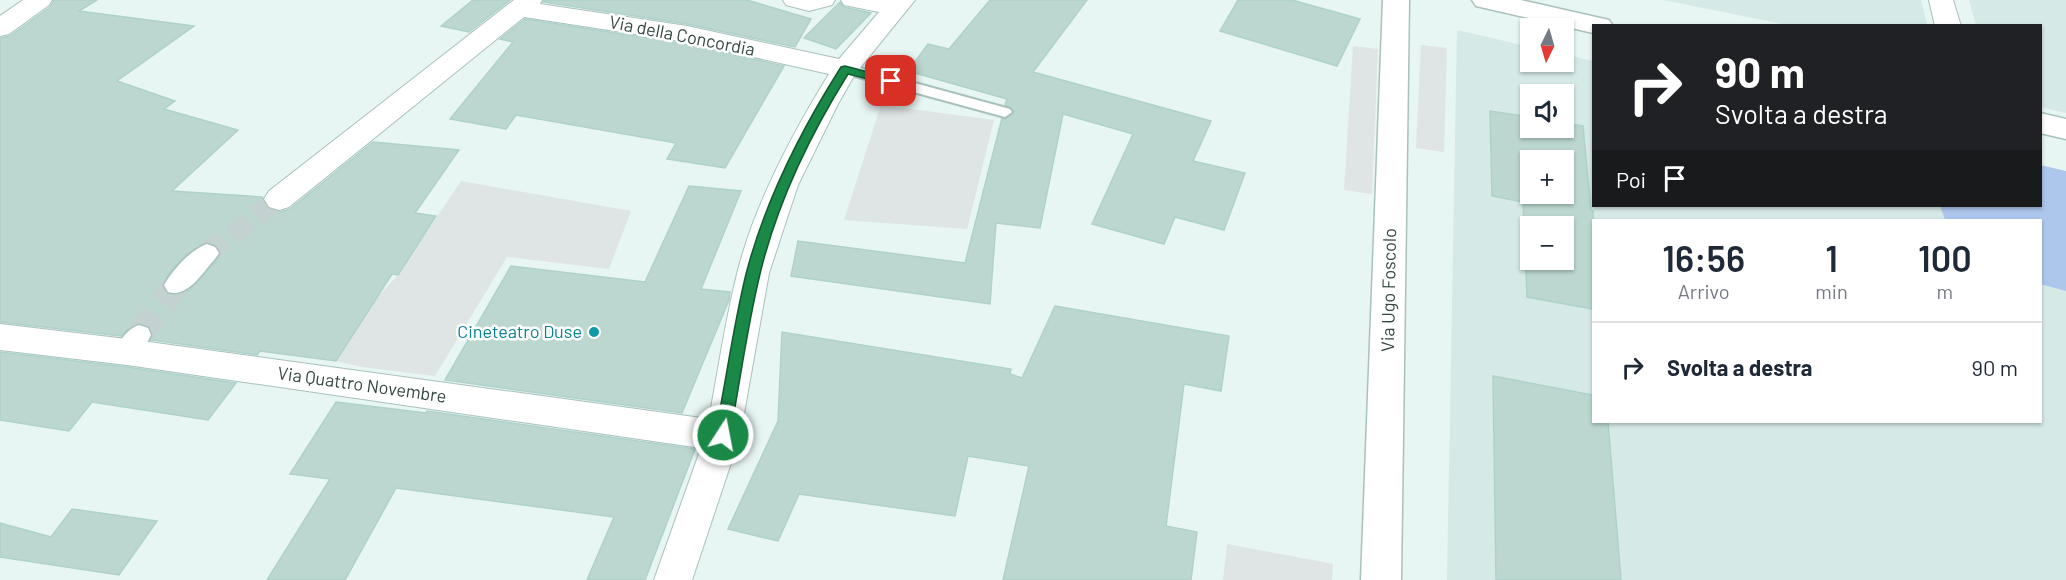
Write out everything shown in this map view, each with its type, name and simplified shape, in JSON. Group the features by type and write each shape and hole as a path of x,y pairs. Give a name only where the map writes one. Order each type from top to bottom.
{"street":[{"path":"0,28 40,0"},
{"path":"795,0 809,3 823,0"},
{"path":"853,0 900,4"},
{"name":"Via Ugo Foscolo","path":"1381,580 1396,0"},
{"path":"1485,0 1513,3 1592,24"},
{"path":"1941,0 1947,24"},
{"name":"Via della Concordia","path":"279,199 524,4 687,34 845,69"},
{"path":"673,580 723,435 753,273 783,185 824,104 845,69 900,4"},
{"path":"2042,123 2066,129"},
{"path":"176,285 207,253"},
{"name":"Via Quattro Novembre","path":"0,337 133,343 723,435"}],"lane":[{"path":"845,69 1005,112"}],"shaded area":[{"path":"1664,0 1921,0 1927,24 1783,24"},
{"path":"1969,0 2066,0 2066,113 2042,107 2042,24 1976,24"},
{"path":"1457,30 1520,45 1520,72 1574,72 1574,57 1592,61 1592,207 1940,207 1945,219 1592,219 1592,423 2042,423 2042,285 2066,291 2066,580 1447,580"},
{"path":"1421,45 1447,48 1444,152 1416,148"},
{"path":"1353,46 1378,49 1372,194 1344,190"},
{"path":"881,105 994,120 967,229 844,220"},
{"path":"2042,165 2066,171 2066,291 2042,285 2042,219 1945,219 1940,207 2042,207"},
{"path":"461,181 631,211 609,269 507,257 435,376 362,367 336,361 375,300 398,275"},
{"path":"1227,544 1333,564 1332,580 1223,580"}],"building":[{"path":"54,0 97,0 79,11 194,26 117,81 175,101 164,109 238,130 172,191 262,197 267,208 280,212 290,209 373,142 459,150 415,213 436,216 398,275 392,274 336,361 260,351 257,355 151,340 153,334 150,327 140,323 130,327 121,336 0,322 0,38 10,36 50,7","holes":["208,242 216,245 221,252 217,260 189,290 176,295 166,293 162,284 187,254"]},
{"path":"473,0 510,0 469,32 441,26"},
{"path":"544,0 747,0 811,19 795,47 687,24 543,2"},
{"path":"990,0 1087,0 1033,72 1211,121 1193,161 1245,173 1224,230 1175,217 1164,244 1092,224 1133,134 1063,114 1040,228 996,223 990,304 791,276 798,241 965,263 1002,118 1006,119 1014,111 1005,105 1007,99 908,71 928,44 949,49"},
{"path":"1238,0 1292,0 1360,19 1337,66 1220,31"},
{"path":"840,2 844,7 871,13 836,49 804,38"},
{"path":"525,19 687,44 784,66 725,168 667,159 676,143 516,115 506,129 450,119 513,42 500,39"},
{"path":"1490,111 1520,116 1520,138 1574,138 1574,125 1583,126 1591,210 1593,211 1592,309 1527,297 1526,270 1574,270 1574,216 1524,216 1523,204 1574,204 1574,150 1520,150 1520,201 1492,196"},
{"name":"Cineteatro Duse","path":"689,186 741,191 701,289 730,292 729,300 682,413 445,380 511,266 645,282"},
{"path":"1055,306 1229,336 1221,391 1184,384 1166,526 1197,532 1191,580 1003,580 1029,466 968,456 955,516 799,494 778,541 728,529 778,421 782,332 1011,369 1010,374 1022,378"},
{"path":"0,352 236,383 208,420 92,402 69,431 0,420"},
{"path":"1493,376 1592,395 1592,423 1608,423 1621,580 1496,580"},
{"path":"336,402 426,413 427,411 695,449 645,580 587,580 614,517 396,488 345,580 267,580 330,479 290,474"},
{"path":"72,509 157,521 119,575 0,557 0,523 51,537"}],"tunnel":[{"path":"207,253 279,199"},
{"path":"139,335 176,285"}],"place":[{"name":"Cineteatro Duse","path":"594,332"}],"route":[{"path":"723,435 753,273 783,185 824,104 845,69 891,81"}]}
